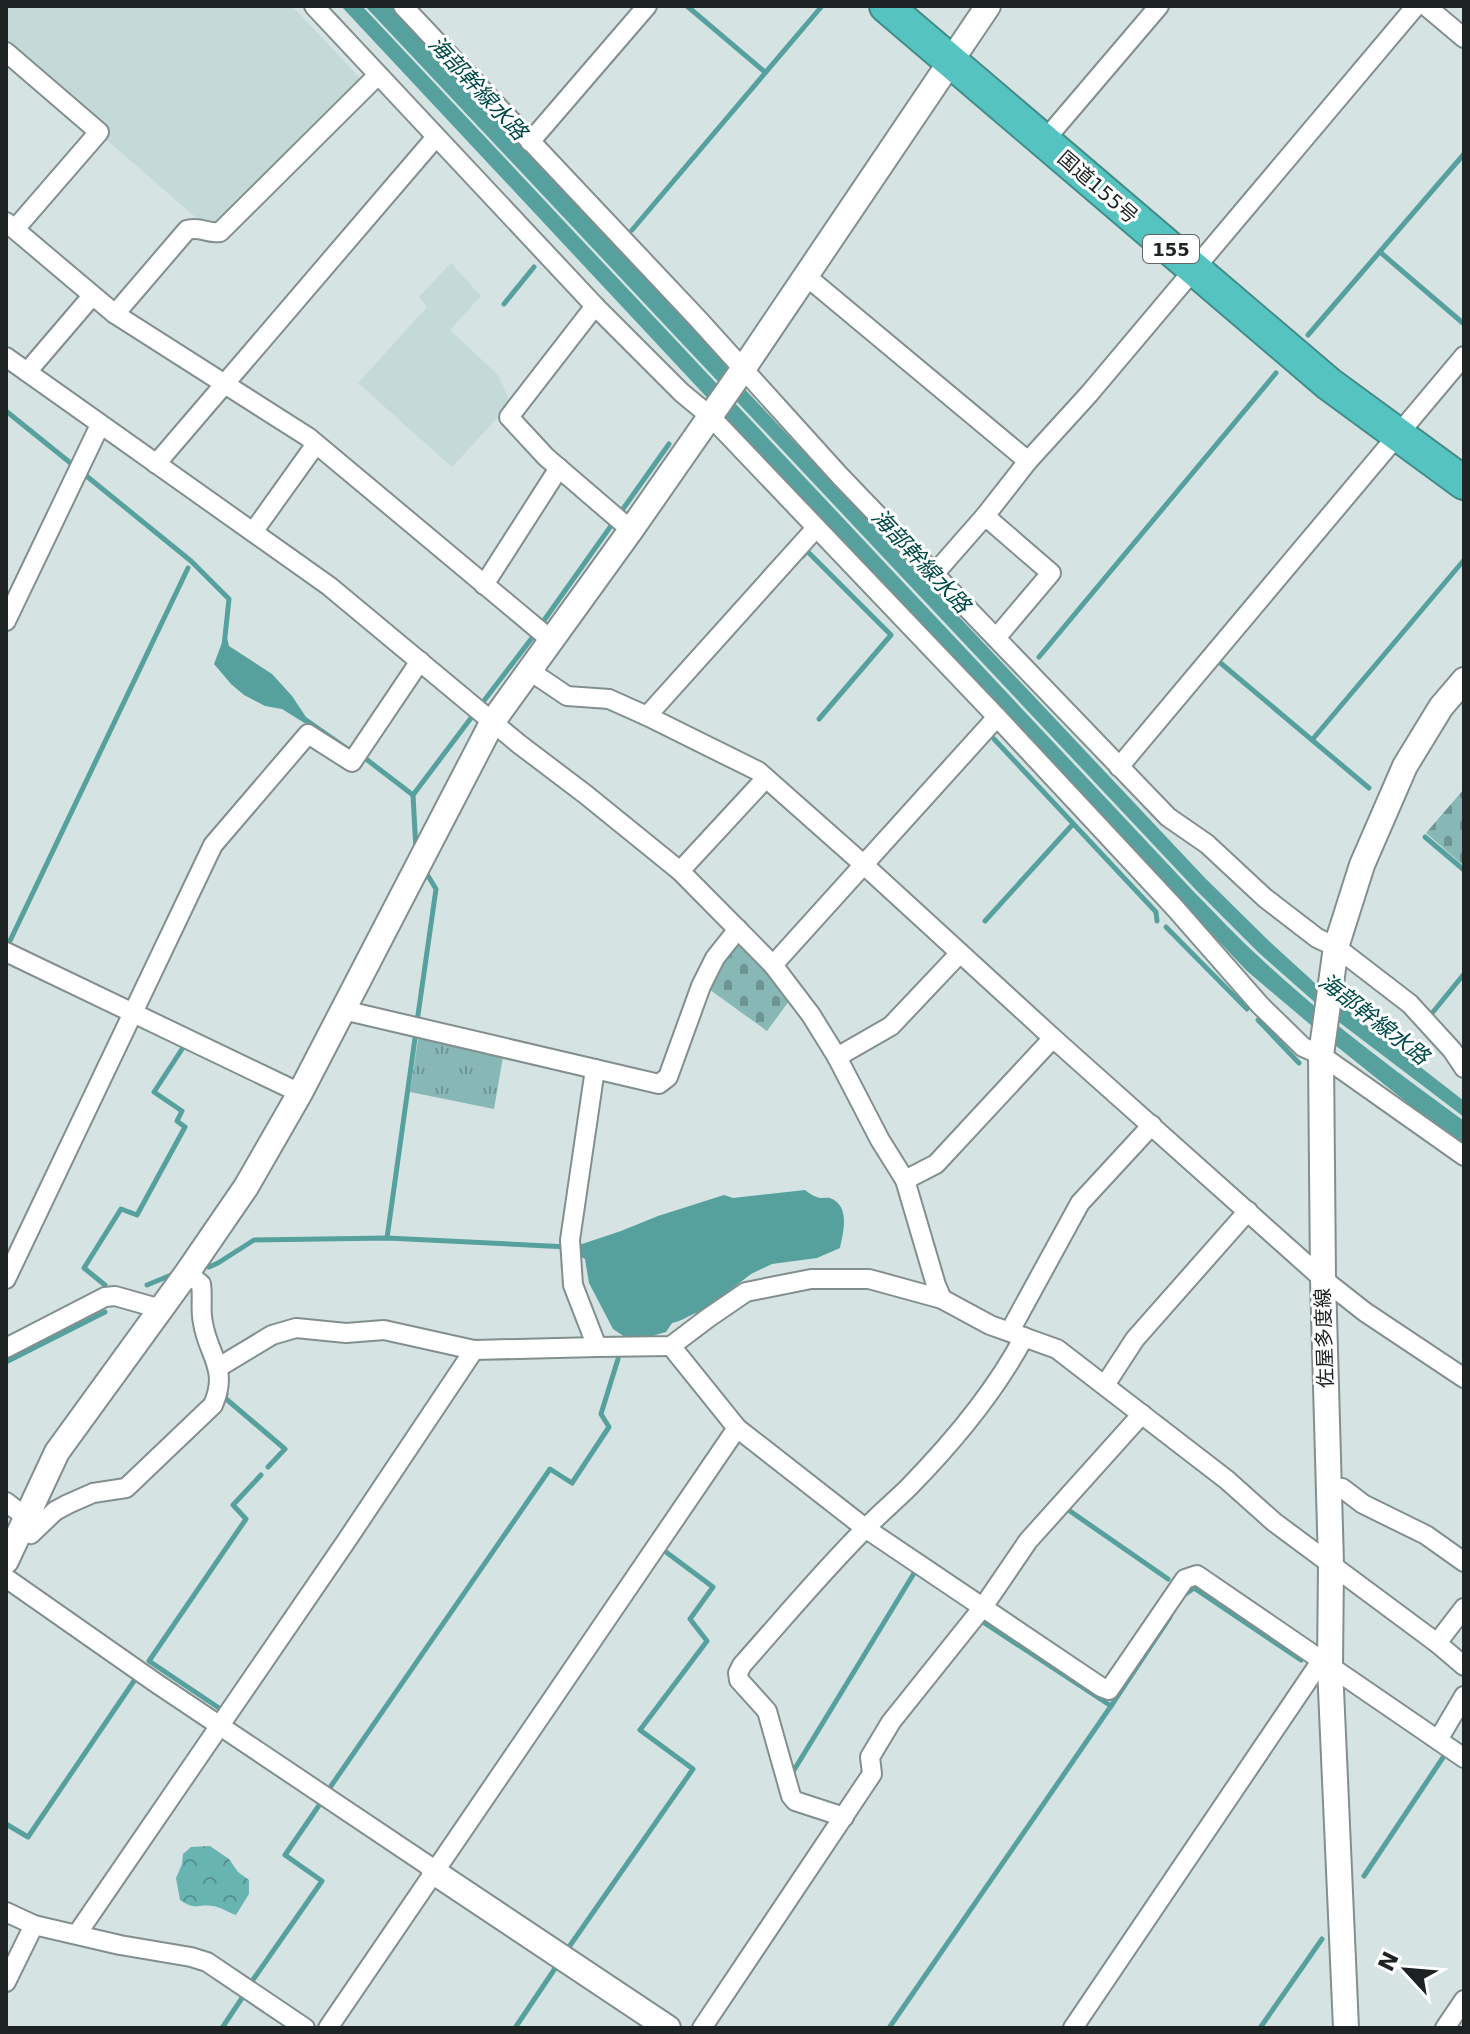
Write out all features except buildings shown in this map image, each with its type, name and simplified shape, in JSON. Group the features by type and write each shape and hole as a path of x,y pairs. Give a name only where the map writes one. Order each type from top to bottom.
{"highway":[{"name":"国道155号","path":"886,6 1329,384 1464,483"}],"street":[{"path":"314,6 595,306 682,393 710,416 997,717 1175,908 1260,1005 1303,1047 1321,1055 1464,1156"},
{"path":"403,6 741,372 1168,817 1207,844 1265,898 1317,938 1334,959 1410,1004 1452,1050 1464,1068"},
{"path":"530,142 647,6"},
{"path":"6,1561 57,1452 246,1187 300,1093 343,1010 483,713 530,671 543,634 622,523 710,416 988,6"},
{"path":"1044,141 1159,6"},
{"path":"935,573 1416,6"},
{"path":"1426,6 1464,38"},
{"path":"6,52 99,132 10,225 115,314 316,444 543,634"},
{"path":"115,314 187,230 197,228 210,234 220,232 378,75"},
{"path":"156,464 436,137"},
{"path":"806,276 1028,461"},
{"path":"27,372 92,296"},
{"path":"595,306 509,417 559,468 622,523"},
{"path":"1119,767 1464,356"},
{"path":"6,357 329,586 680,871 738,929 773,965 811,1015 905,1180 942,1299"},
{"path":"6,621 100,425"},
{"path":"253,532 316,444"},
{"path":"484,585 559,468"},
{"path":"985,516 1051,573 996,638"},
{"path":"647,716 816,528"},
{"path":"6,1279 213,845 308,734 352,762 420,661"},
{"path":"530,671 567,696 609,699 758,771 1323,1279 1365,1312 1464,1378"},
{"name":"佐屋多度線","path":"1346,2028 1326,1664 1331,1564 1323,1279 1321,1055 1334,959 1362,865 1405,766 1441,707 1464,680"},
{"path":"773,965 997,717"},
{"path":"680,871 766,778"},
{"path":"343,1010 659,1084 668,1077 701,986 715,958 738,929"},
{"path":"6,952 300,1093"},
{"path":"837,1057 891,1026 960,953"},
{"path":"905,1180 936,1164 1053,1038"},
{"path":"595,1069 570,1246 573,1285 597,1347"},
{"path":"844,1817 795,1801 791,1796 767,1711 739,1680 738,1673 752,1653 865,1528 910,1485 970,1418 1014,1357 1017,1334 1080,1203 1152,1125"},
{"path":"1105,1385 1135,1339 1248,1211"},
{"path":"6,1502 31,1534 55,1511 68,1504 93,1493 126,1488 213,1405 218,1393 219,1367 203,1324 201,1284 187,1273"},
{"path":"219,1367 272,1335 296,1328 346,1333 384,1330 474,1350 671,1346 746,1292 811,1279 869,1279 942,1299 990,1325 1057,1349 1227,1480 1274,1522 1437,1643 1460,1665"},
{"path":"6,1348 105,1297 115,1296 161,1309"},
{"path":"671,1346 737,1428 865,1528 1101,1687 1109,1690 1185,1579 1197,1575 1464,1758"},
{"path":"77,1934 474,1350"},
{"path":"702,2028 872,1774 870,1757 891,1722 983,1607 1028,1541 1142,1414"},
{"path":"328,2028 737,1428"},
{"path":"1329,1487 1342,1488 1363,1504 1426,1535 1464,1562"},
{"path":"6,1578 434,1872 668,2028"},
{"path":"1437,1643 1464,1608"},
{"path":"1073,2028 1326,1664"},
{"path":"1438,1740 1464,1696"},
{"path":"6,1912 34,1925 207,1962 305,2028"},
{"path":"6,1982 34,1925"},
{"path":"1445,2028 1464,2000"}],"shaded area":[{"path":"6,6 292,6 363,81 220,225 208,225 102,136 6,45"},
{"path":"341,6 362,6 1233,932 1331,1020 1464,1121 1464,1143 1410,1105 1247,971"},
{"path":"365,6 391,6 720,358 738,382 1205,878 1328,995 1464,1101 1464,1117 1327,1013 1259,953 1197,891"},
{"path":"451,263 481,296 450,330 497,374 511,403 452,467 358,383 427,307 419,297"},
{"path":"227,638 229,646 272,674 306,717 349,747 346,749 282,709 265,706 244,695 231,684 214,664 223,640"},
{"path":"805,1190 819,1198 830,1198 841,1207 844,1220 840,1248 817,1258 772,1264 751,1274 702,1312 672,1323 666,1332 638,1340 628,1339 613,1329 589,1283 585,1259 575,1253 576,1243 582,1244 724,1195 733,1198"}],"green space":[{"path":"1464,789 1464,866 1426,833"},
{"path":"738,938 792,997 767,1031 706,987"},
{"path":"419,1033 504,1051 494,1109 410,1092"},
{"path":"210,1846 229,1859 238,1872 249,1880 249,1894 236,1915 215,1906 193,1906 180,1900 176,1878 183,1854 191,1847"}],"waterway":[{"path":"687,6 765,72"},
{"path":"632,230 822,6"},
{"path":"1308,335 1464,154"},
{"path":"1380,252 1464,324"},
{"path":"504,304 534,267"},
{"path":"1039,657 1276,373"},
{"path":"6,411 73,465"},
{"path":"540,626 669,444"},
{"path":"84,474 191,561 229,599 224,646"},
{"path":"803,556 807,551 891,635 819,719"},
{"path":"1312,740 1464,560"},
{"path":"6,944 188,568"},
{"path":"480,706 535,634"},
{"path":"1217,660 1369,788"},
{"path":"416,851 413,795 474,714"},
{"path":"994,739 1156,912 1157,921"},
{"path":"366,759 413,795"},
{"path":"985,921 1073,824"},
{"path":"1425,837 1464,870"},
{"path":"417,1022 436,889 425,871"},
{"path":"1166,927 1247,1009"},
{"path":"1433,1012 1464,974"},
{"path":"1258,1020 1299,1063"},
{"path":"387,1238 416,1031"},
{"path":"105,1285 84,1268 121,1209 137,1215 185,1127 177,1121 182,1111 154,1092 184,1046"},
{"path":"209,1267 254,1240 387,1238 568,1247"},
{"path":"147,1285 176,1273"},
{"path":"6,1362 105,1312"},
{"path":"331,1786 550,1469 572,1483 609,1427 601,1414 618,1359"},
{"path":"226,1394 225,1398 285,1449 268,1467"},
{"path":"219,1708 149,1661 246,1519 233,1505 261,1475"},
{"path":"1067,1509 1168,1579"},
{"path":"569,1947 693,1769 640,1730 707,1641 690,1619 713,1587 666,1552"},
{"path":"791,1775 916,1570"},
{"path":"1184,1595 1194,1588 1301,1660"},
{"path":"980,1620 1111,1706 1170,1617"},
{"path":"6,1824 28,1837 136,1678"},
{"path":"889,2028 1111,1706"},
{"path":"1364,1876 1446,1753"},
{"path":"250,1984 322,1881 285,1855 322,1801"},
{"path":"1260,2028 1322,1939"},
{"path":"515,2028 556,1967"},
{"path":"222,2028 246,1992"}],"water label":[{"name":"海部幹線水路","path":"478,88"},
{"name":"海部幹線水路","path":"921,561"},
{"name":"海部幹線水路","path":"1374,1019"}]}
